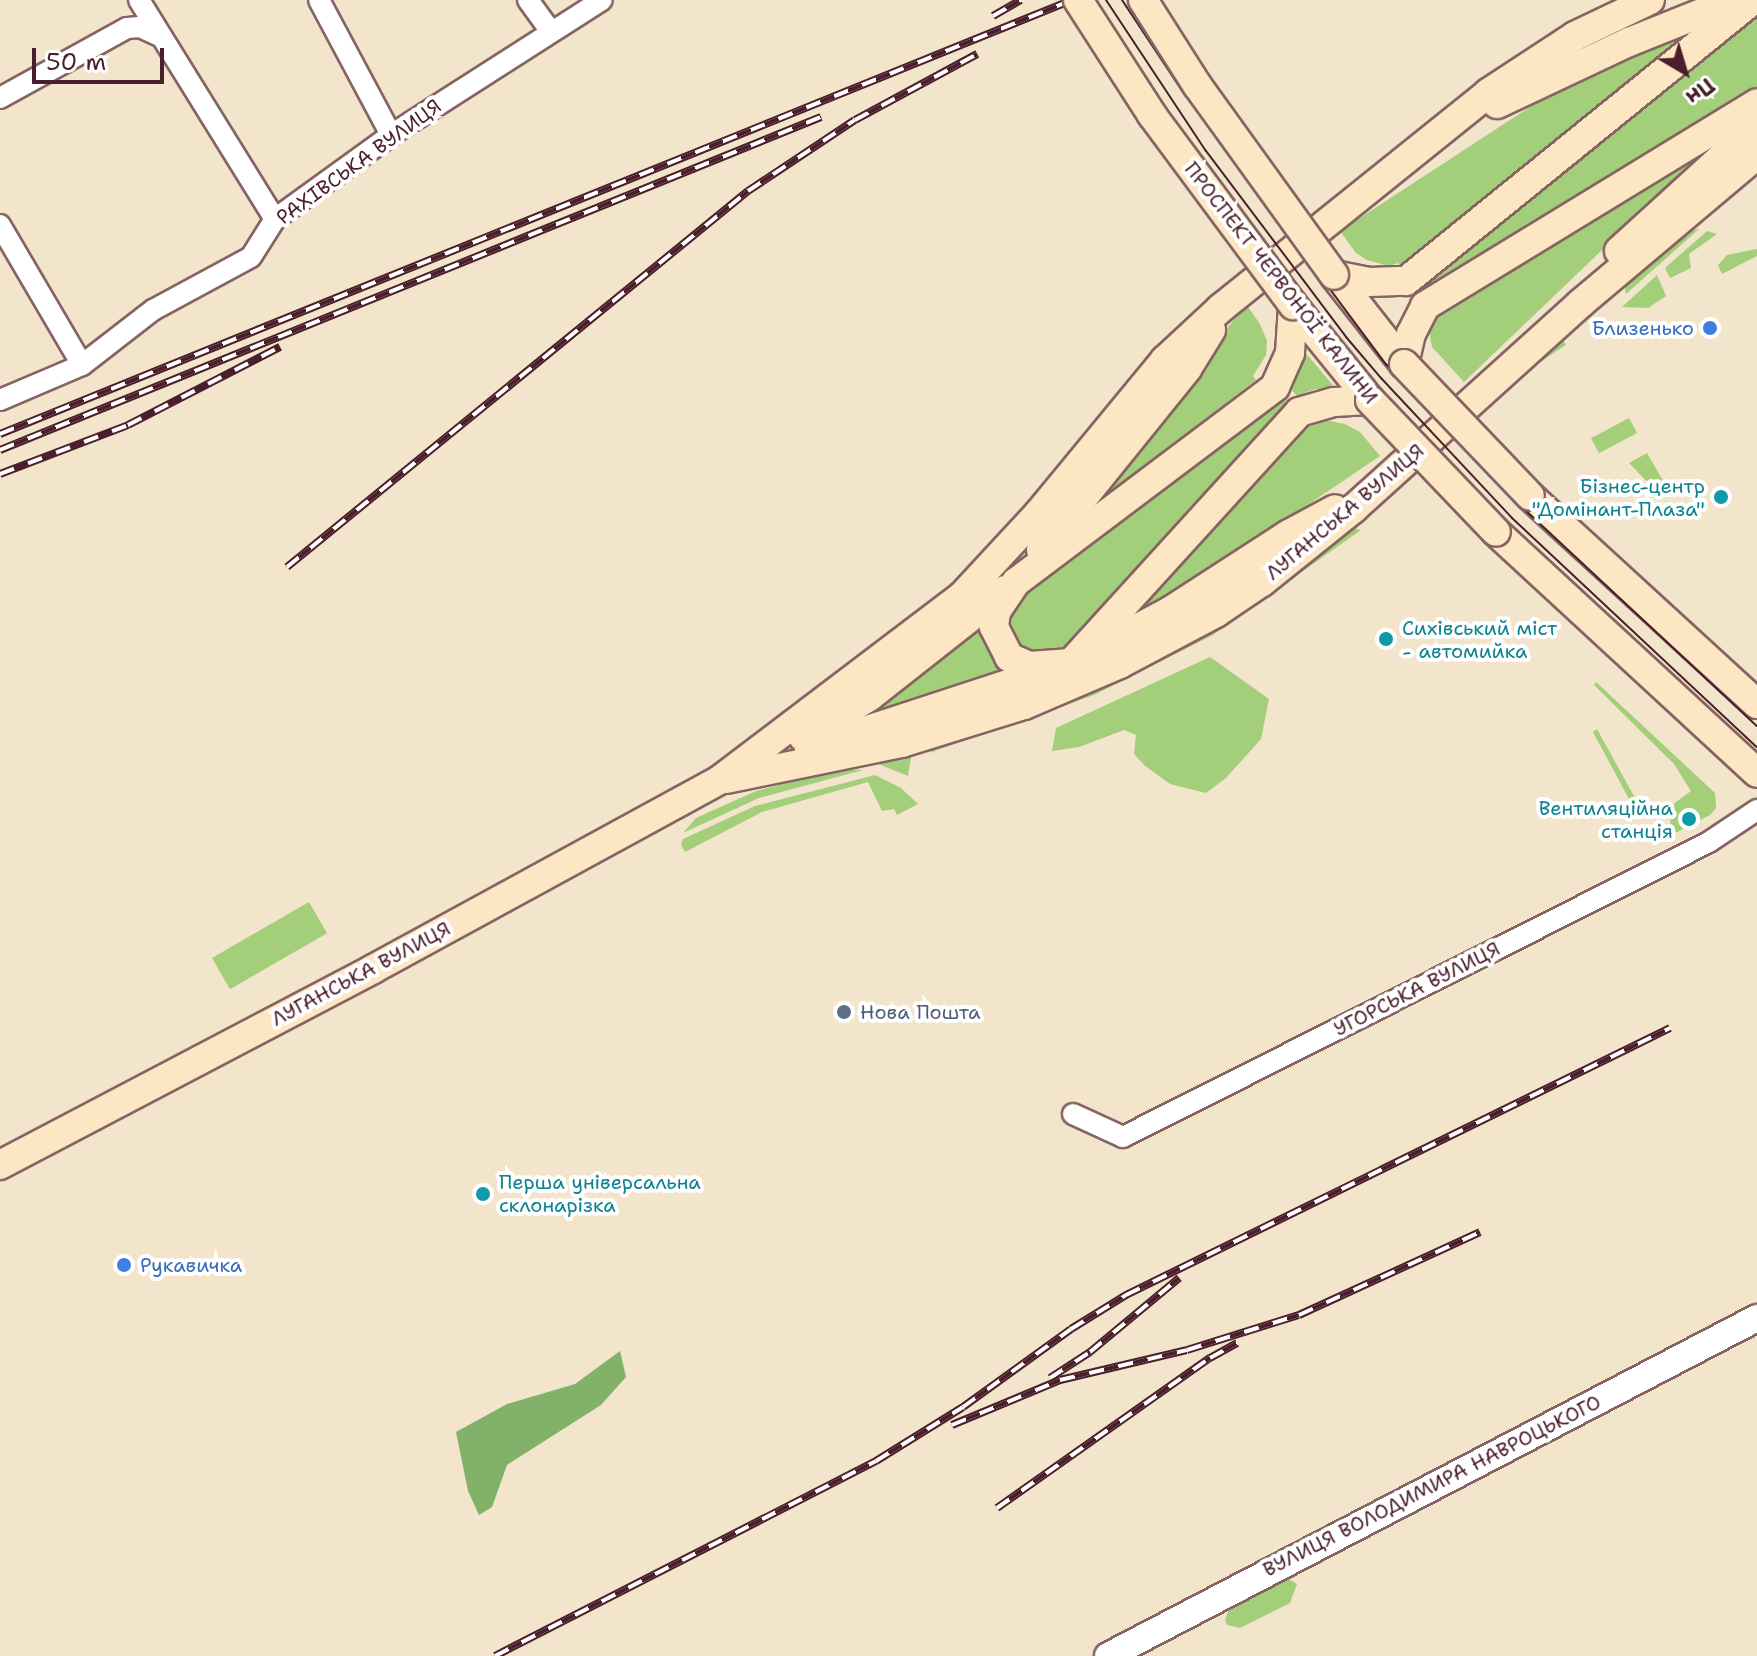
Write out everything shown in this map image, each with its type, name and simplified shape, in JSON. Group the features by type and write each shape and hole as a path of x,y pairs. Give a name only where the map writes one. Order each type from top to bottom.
{"main road":[{"name":"ПРОСПЕКТ ЧЕРВОНОЇ КАЛИНИ","path":"1078,0 1152,115 1293,305 1370,400 1496,532 1757,773"},
{"path":"1143,0 1197,85 1334,275 1404,364 1530,496 1757,704"},
{"name":"ЛУГАНСЬКА ВУЛИЦЯ","path":"0,1165 373,969 721,779 963,595 1038,514 1165,360 1221,308 1531,63 1575,36 1650,0"},
{"path":"1443,132 1629,42 1734,0"},
{"path":"1334,275 1369,282 1406,281 1753,0"},
{"path":"1404,364 1411,334 1425,306 1757,103"},
{"path":"1581,303 1604,267 1635,235 1757,125"},
{"name":"ЛУГАНСЬКА ВУЛИЦЯ","path":"721,779 902,743 1071,686 1166,642 1216,613 1306,549 1581,303 1757,155"},
{"path":"721,779 815,731 869,697 1275,387 1290,353 1293,305"},
{"path":"1221,308 1187,369 1016,582 996,612 994,627 1009,657 1029,666 1071,663 1299,412 1334,402 1370,400"},
{"path":"721,779 1071,663 1170,611 1302,527 1373,491"}],"street":[{"path":"139,0 157,35 275,219"},
{"path":"319,0 391,135"},
{"path":"528,0 551,32"},
{"name":"РАХІВСЬКА ВУЛИЦЯ","path":"0,400 82,365 153,310 251,257 275,219 391,135 602,0"},
{"path":"0,98 127,28 140,27 157,35"},
{"path":"0,225 82,365"},
{"name":"УГОРСЬКА ВУЛИЦЯ","path":"1073,1114 1123,1137 1709,842 1757,810"},
{"name":"ВУЛИЦЯ ВОЛОДИМИРА НАВРОЦЬКОГО","path":"1108,1656 1757,1318"}],"green space":[{"path":"1757,3 1757,87 1421,289 1417,284"},
{"path":"1692,28 1401,267 1398,263 1389,266 1367,260 1356,253 1340,231 1556,90"},
{"path":"1715,142 1464,382 1432,347 1428,324 1438,313"},
{"path":"1699,229 1626,294 1624,284 1687,231"},
{"path":"1707,231 1717,234 1689,254 1691,268 1670,278 1665,268"},
{"path":"1757,249 1757,256 1722,274 1718,265 1727,255"},
{"path":"1657,275 1666,296 1648,308 1622,307"},
{"path":"1246,304 1267,341 1266,355 1253,376 1256,380 1086,510"},
{"path":"1562,339 1566,345 1486,398 1482,393"},
{"path":"1304,351 1336,389 1315,389 1297,396 1288,386 1300,371"},
{"path":"1279,395 1287,404 1068,644 1058,650 1036,653 1016,642 1009,633 1006,610 1010,599"},
{"path":"1629,418 1637,433 1599,453 1591,438"},
{"path":"1325,420 1345,424 1360,432 1380,456 1145,610 1133,612 1299,431"},
{"path":"1647,453 1670,493 1662,497 1629,463"},
{"path":"1350,527 1361,530 1213,635 1094,695 929,753 941,742"},
{"path":"980,625 988,650 1006,668 1004,672 855,719"},
{"path":"1210,657 1269,699 1261,739 1226,778 1206,793 1170,784 1144,765 1134,754 1136,735 1124,730 1079,747 1052,751 1056,728"},
{"path":"1596,682 1715,793 1716,808 1710,815 1656,843 1644,832 1659,833 1670,826 1672,805 1691,791 1674,764 1594,685"},
{"path":"1597,729 1641,809 1636,812 1593,732"},
{"path":"912,751 908,776 876,763 877,760"},
{"path":"841,769 863,770 759,798 683,833 696,818 756,791"},
{"path":"875,775 901,788 918,804 897,815 894,809 882,811 868,782 762,812 685,852 681,844 683,839 755,806"},
{"path":"309,902 327,933 230,989 212,958"},
{"path":"620,1351 626,1377 601,1405 507,1465 492,1507 479,1515 468,1491 456,1432 507,1404 575,1384"},
{"path":"1287,1578 1297,1584 1290,1603 1240,1628 1227,1625 1225,1620 1229,1609"}],"tram line":[{"path":"1106,0 1206,151 1346,337 1381,378 1512,518 1757,747"},
{"path":"1122,0 1183,92 1386,364 1522,507 1757,726"}],"railway":[{"path":"993,16 1021,0"},
{"path":"0,434 1072,0"},
{"path":"287,567 748,191 855,120 977,54"},
{"path":"0,450 821,117"},
{"path":"0,474 128,425 280,347"},
{"path":"495,1656 876,1461 963,1407 1071,1329 1126,1295 1670,1028"},
{"path":"952,1425 1060,1380 1187,1350 1299,1315 1480,1232"},
{"path":"1050,1378 1090,1352 1179,1278"},
{"path":"997,1508 1210,1358 1237,1343"}],"place":[{"name":"Близенько","path":"1710,328"},
{"name":"Бізнес-центр \"Домінант-Плаза\"","path":"1721,497"},
{"name":"Сихівський міст - автомийка","path":"1386,639"},
{"name":"Вентиляційна станція","path":"1689,819"},
{"name":"Нова Пошта","path":"844,1012"},
{"name":"Перша універсальна склонарізка","path":"483,1194"},
{"name":"Рукавичка","path":"124,1265"}]}
